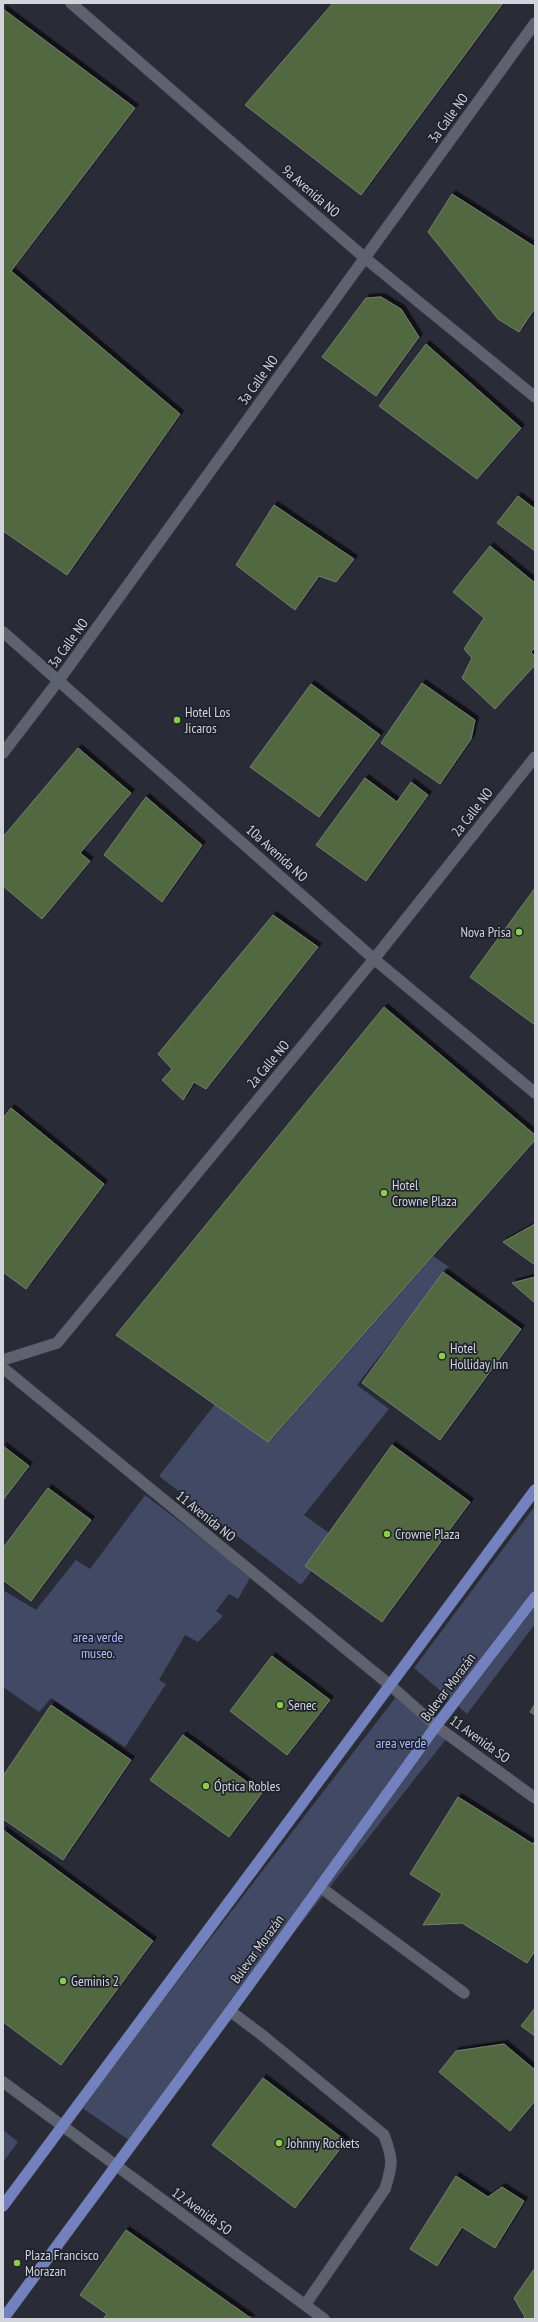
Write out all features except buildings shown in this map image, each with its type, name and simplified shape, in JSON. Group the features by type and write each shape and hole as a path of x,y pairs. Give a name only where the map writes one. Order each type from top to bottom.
{"main road":[{"path":"3,2206 391,1686 535,1490"},
{"name":"Bulevar Morazán","path":"4,2319 320,1888 436,1726 535,1597"}],"street":[{"name":"9a Avenida NO","path":"71,3 365,258 535,397"},
{"name":"3a Calle NO","path":"3,753 59,680 535,23"},
{"name":"10a Avenida NO","path":"3,632 374,959 535,1093"},
{"name":"2a Calle NO","path":"3,1360 57,1343 374,959 535,757"},
{"name":"11 Avenida NO","path":"3,1368 391,1686"},
{"name":"11 Avenida SO","path":"391,1686 436,1726 535,1798"},
{"path":"320,1888 464,1992"},
{"path":"230,2011 262,2035 384,2135 392,2156 390,2173 385,2189 305,2305"},
{"name":"12 Avenida SO","path":"3,2082 324,2319"}],"green space":[{"path":"417,1245 449,1267 357,1385 389,1409 304,1515 336,1538 301,1585 159,1476 311,1281"},
{"name":"area verde museo.","path":"145,1495 251,1576 238,1599 229,1594 216,1611 223,1616 198,1642 185,1635 159,1680 166,1684 125,1747 51,1698 39,1712 3,1687 3,1590 36,1610 76,1560 90,1569"},
{"path":"535,1506 535,1624 467,1714 414,1668"},
{"name":"area verde","path":"399,1693 447,1738 130,2141 81,2107"},
{"path":"3,2130 18,2142 3,2162"}],"place":[{"name":"Hotel Los Jicaros","path":"177,720"},
{"name":"Nova Prisa","path":"519,932"},
{"name":"Hotel Crowne Plaza","path":"384,1193"},
{"name":"Hotel Holliday Inn","path":"442,1356"},
{"name":"Crowne Plaza","path":"387,1534"},
{"name":"Senec","path":"280,1705"},
{"name":"Óptica Robles","path":"206,1786"},
{"name":"Geminis 2","path":"63,1981"},
{"name":"Johnny Rockets","path":"279,2143"},
{"name":"Plaza Francisco Morazan","path":"17,2263"}]}
